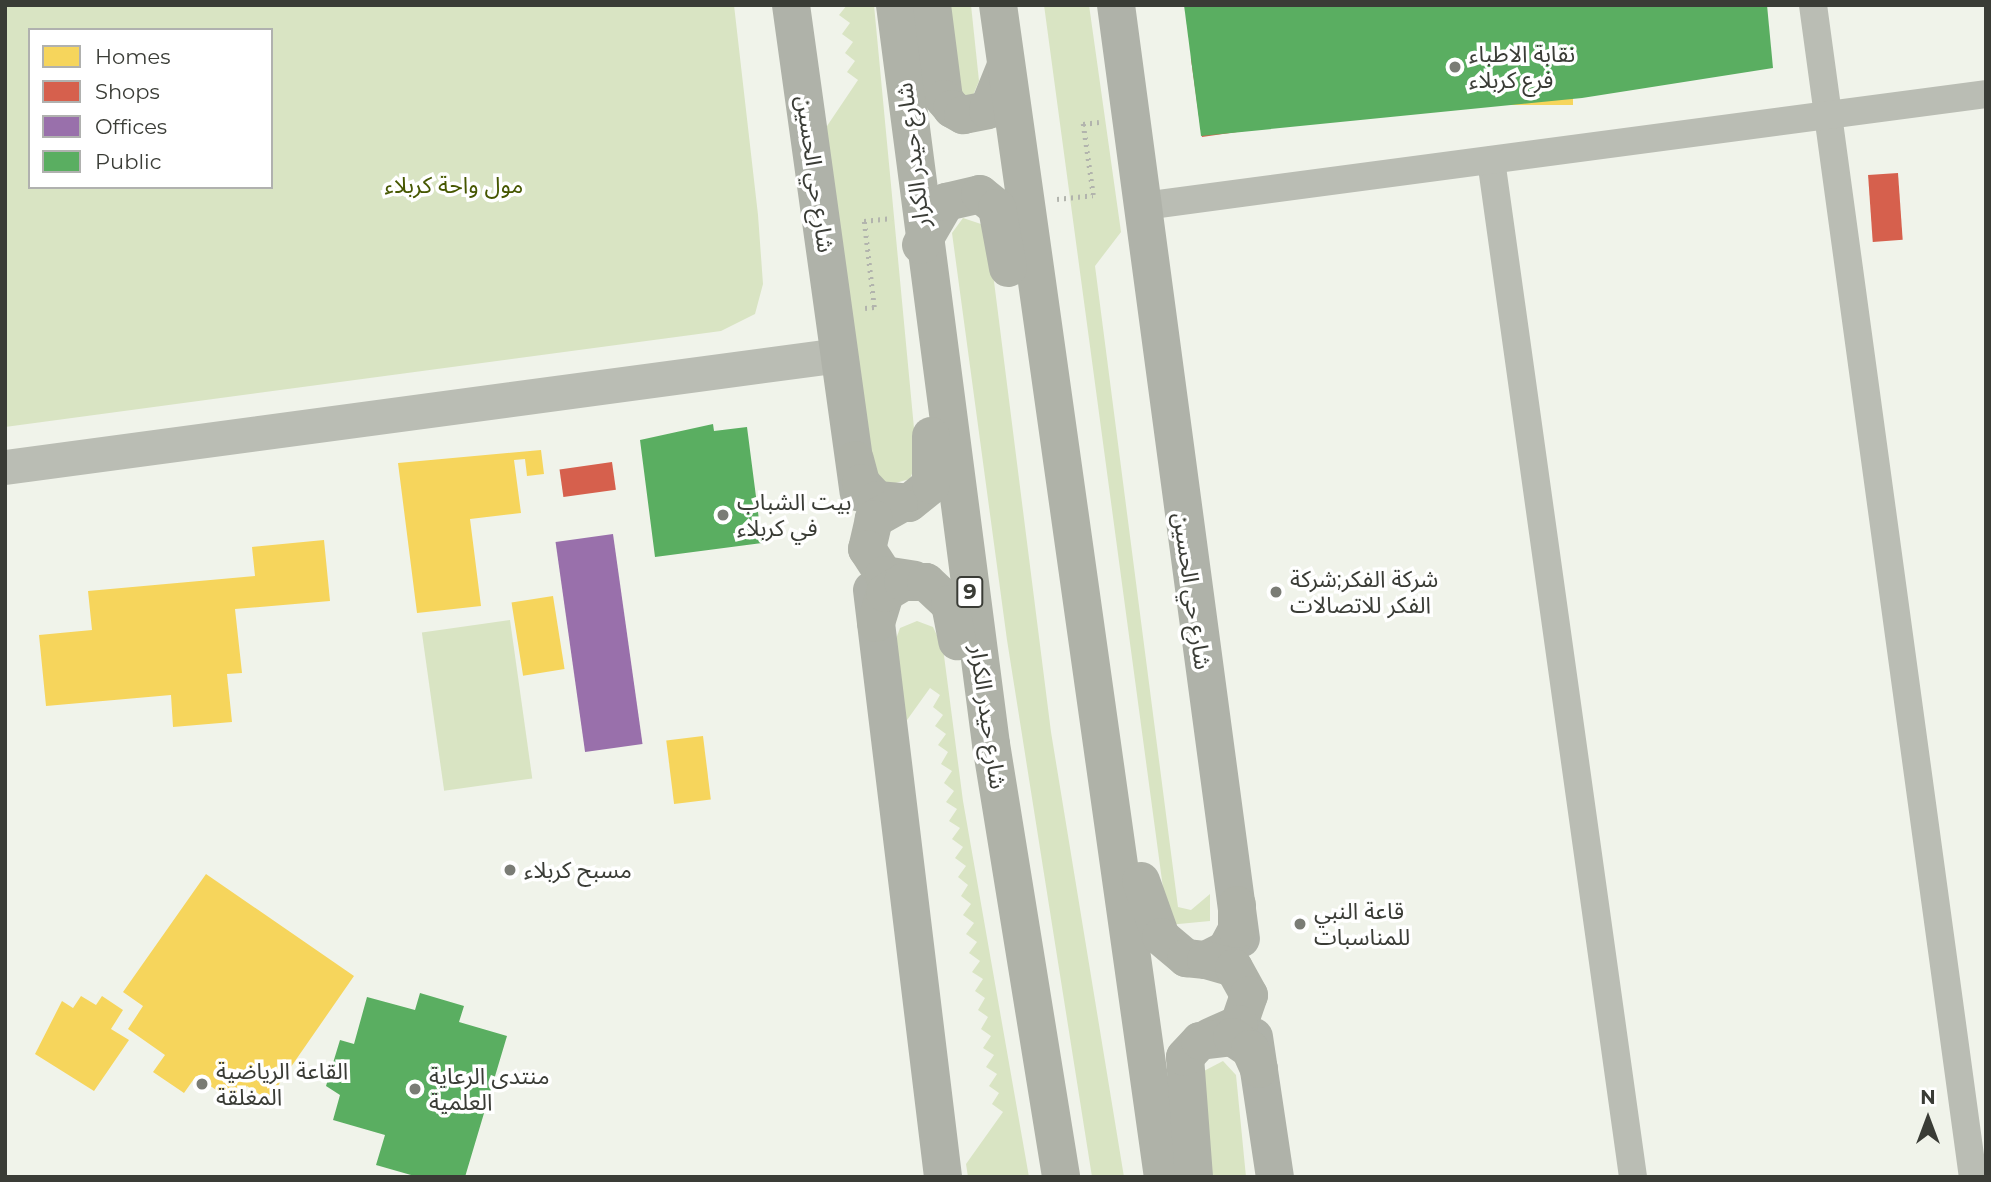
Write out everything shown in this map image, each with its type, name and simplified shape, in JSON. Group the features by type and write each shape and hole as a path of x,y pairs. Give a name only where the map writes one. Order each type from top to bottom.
{"highway":[{"name":"شارع حيدر الكرار","path":"895,5 923,238 991,744 1061,1177"},
{"path":"932,5 944,99 952,109 963,115 988,110 1005,68"},
{"path":"998,5 1114,808 1163,1177"},
{"path":"991,744 967,695 950,604 936,587 884,575 867,549 874,519 925,493 933,475 912,298 923,238 936,212 958,195 980,194 997,208 1033,409 1076,552"},
{"path":"855,460 867,491 899,505"},
{"path":"876,623 886,593 915,580"},
{"path":"1114,808 1161,937 1178,954 1234,968 1249,995 1239,1024 1191,1048 1181,1071 1194,1177"},
{"path":"1206,960 1234,939 1237,905"},
{"path":"1210,1037 1242,1042 1259,1069"}],"main road":[{"name":"شارع حي الحسين","path":"792,5 867,549 943,1177"},
{"name":"شارع حي الحسين","path":"1116,5 1275,1177"}],"street":[{"path":"1813,5 1975,1122 1973,1177"},
{"path":"1144,206 1986,94"},
{"path":"1491,160 1633,1177"},
{"path":"5,467 839,355"}],"path":[{"path":"1083,124 1093,195"},
{"path":"864,221 874,307"}],"green space":[{"name":"مول واحة كربلاء","path":"5,5 734,5 758,215 763,284 755,314 721,331 5,427"},
{"path":"847,5 874,5 917,460 910,479 888,485 873,476 825,129 858,80 847,72 855,61 845,53 853,42 842,34 850,23 839,15"},
{"path":"940,5 971,5 979,81 972,98 962,99"},
{"path":"1044,5 1089,5 1121,232 1095,266 1178,907 1191,910 1210,894 1210,921 1168,925"},
{"path":"963,218 987,226 1051,732 1124,1177 1092,1177 1007,640 952,233"},
{"path":"510,620 532,778 444,791 422,632"},
{"path":"917,621 933,627 943,648 963,801 1029,1177 968,1177 966,1164 1003,1112 992,1104 999,1093 989,1086 997,1074 986,1067 994,1055 983,1048 991,1036 981,1029 988,1017 978,1010 985,998 975,991 983,979 972,972 980,961 969,953 977,942 966,934 974,923 963,915 971,904 961,896 968,885 958,877 966,866 955,858 963,847 952,839 960,828 949,821 957,809 946,802 954,791 944,783 952,771 941,764 948,752 938,745 946,734 935,726 943,715 933,707 940,695 930,688 902,727 896,639 900,628"},
{"path":"1223,1061 1236,1075 1246,1177 1205,1177 1202,1072"}],"building: Homes":[{"path":"1509,5 1573,5 1573,105 1509,105"},
{"path":"1391,30 1401,112 1317,123 1307,40"},
{"path":"541,450 544,474 527,476 525,459 514,460 521,513 470,519 481,606 417,613 398,463"},
{"path":"324,540 330,601 235,609 242,673 227,674 232,722 173,727 171,695 46,706 39,635 92,630 88,591 255,576 252,547"},
{"path":"553,596 565,669 523,676 512,603"},
{"path":"703,736 711,800 674,804 666,741"},
{"path":"206,874 354,976 268,1100 247,1086 235,1103 196,1076 184,1093 153,1072 165,1055 128,1029 143,1006 123,992"},
{"path":"81,996 96,1005 102,996 123,1010 111,1029 129,1040 94,1091 35,1054 62,1001 73,1008"}],"building: Shops":[{"path":"1274,46 1285,125 1202,137 1191,58"},
{"path":"1898,173 1903,240 1873,242 1868,175"},
{"path":"612,462 616,490 563,497 560,469"}],"building: Offices":[{"path":"613,534 643,744 585,752 556,542"}],"building: Public":[{"path":"1184,5 1767,5 1773,68 1582,98 1201,136"},
{"path":"713,424 714,431 747,427 762,543 655,557 640,440"},
{"path":"420,993 464,1006 459,1022 507,1036 465,1177 418,1177 376,1165 385,1135 333,1120 340,1095 326,1086 340,1040 354,1044 367,997 415,1010"}],"place":[{"name":"نقابة الاطباء فرع كربلاء","path":"1455,67"},
{"name":"بيت الشباب في كربلاء","path":"723,515"},
{"name":"شركة الفكر;شركة الفكر للاتصالات","path":"1276,592"},
{"name":"مسبح كربلاء","path":"510,870"},
{"name":"قاعة النبي للمناسبات","path":"1300,924"},
{"name":"القاعة الرياضية المغلقة","path":"202,1084"},
{"name":"منتدى الرعاية العلمية","path":"415,1089"}]}
